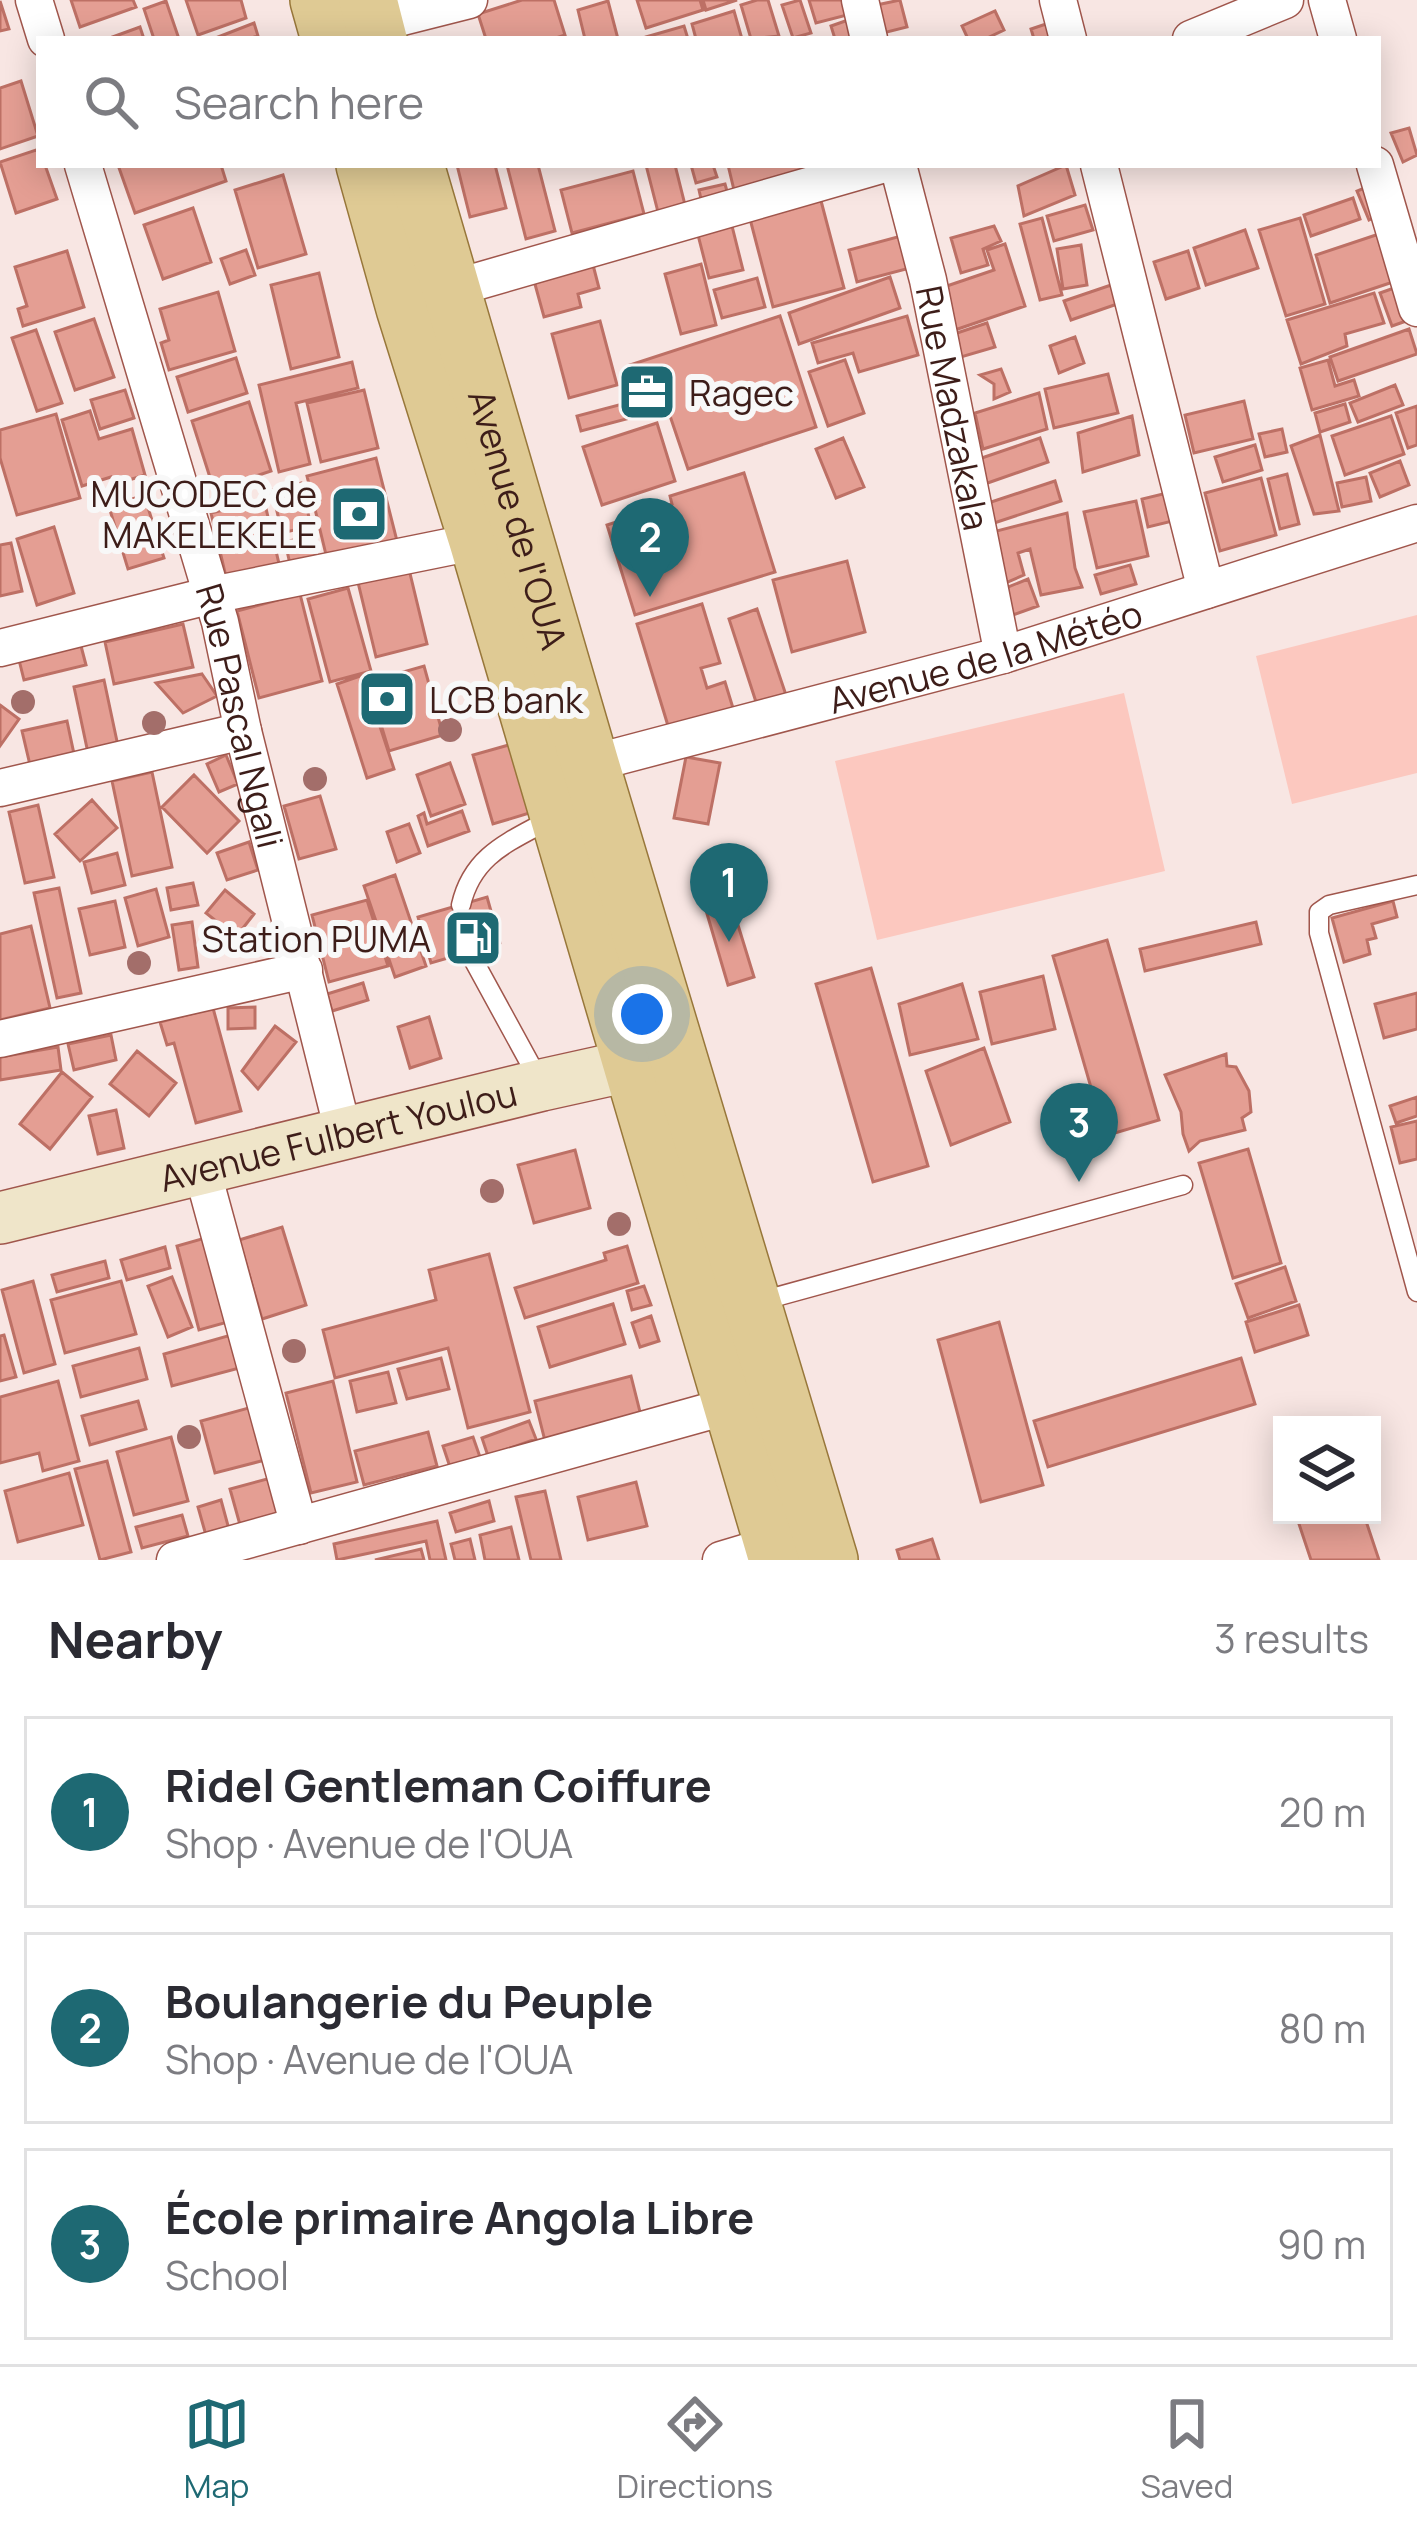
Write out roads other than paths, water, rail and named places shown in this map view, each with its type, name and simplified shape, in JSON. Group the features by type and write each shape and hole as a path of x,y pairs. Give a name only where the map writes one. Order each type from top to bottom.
{"main road":[{"path":"319,0 363,26"},
{"name":"Avenue de l'OUA","path":"366,168 478,541 657,1060 751,1304 829,1560"},
{"name":"Avenue de l'OUA","path":"416,168 451,289 565,784"},
{"name":"Avenue de l'OUA","path":"657,1060 732,1405 758,1555"},
{"name":"Avenue Fulbert Youlou","path":"0,1218 657,1060"}],"street":[{"path":"34,0 45,36"},
{"path":"363,26 470,0"},
{"path":"860,0 868,36"},
{"path":"1058,0 1067,36"},
{"path":"1198,36 1285,0"},
{"path":"1327,0 1337,36"},
{"name":"Rue Pascal Ngali","path":"84,168 212,595 344,1135"},
{"path":"451,289 871,168"},
{"name":"Rue Madzakala","path":"899,168 928,280 1003,655"},
{"path":"1100,168 1206,590"},
{"path":"1376,168 1417,308"},
{"name":"Avenue de la Météo","path":"565,784 1003,655 1417,524"},
{"path":"0,648 212,595 478,541"},
{"path":"0,788 243,731"},
{"path":"0,1039 304,970"},
{"path":"202,1171 299,1526"},
{"path":"175,1560 732,1405"}],"lane":[{"path":"461,905 466,882 490,853 565,784"},
{"path":"1416,1283 1319,933 1319,912 1329,904 1417,886"},
{"path":"470,952 542,1085"},
{"path":"751,1304 1183,1185"}],"place":[{"name":"Ragec","path":"647,392"},
{"name":"MUCODEC de MAKELEKELE","path":"359,514"},
{"name":"Boulangerie du Peuple","path":"650,597"},
{"name":"LCB bank","path":"387,699"},
{"name":"Station PUMA","path":"473,938"},
{"name":"Ridel Gentleman Coiffure","path":"729,942"},
{"name":"École primaire Angola Libre","path":"1079,1182"}]}
